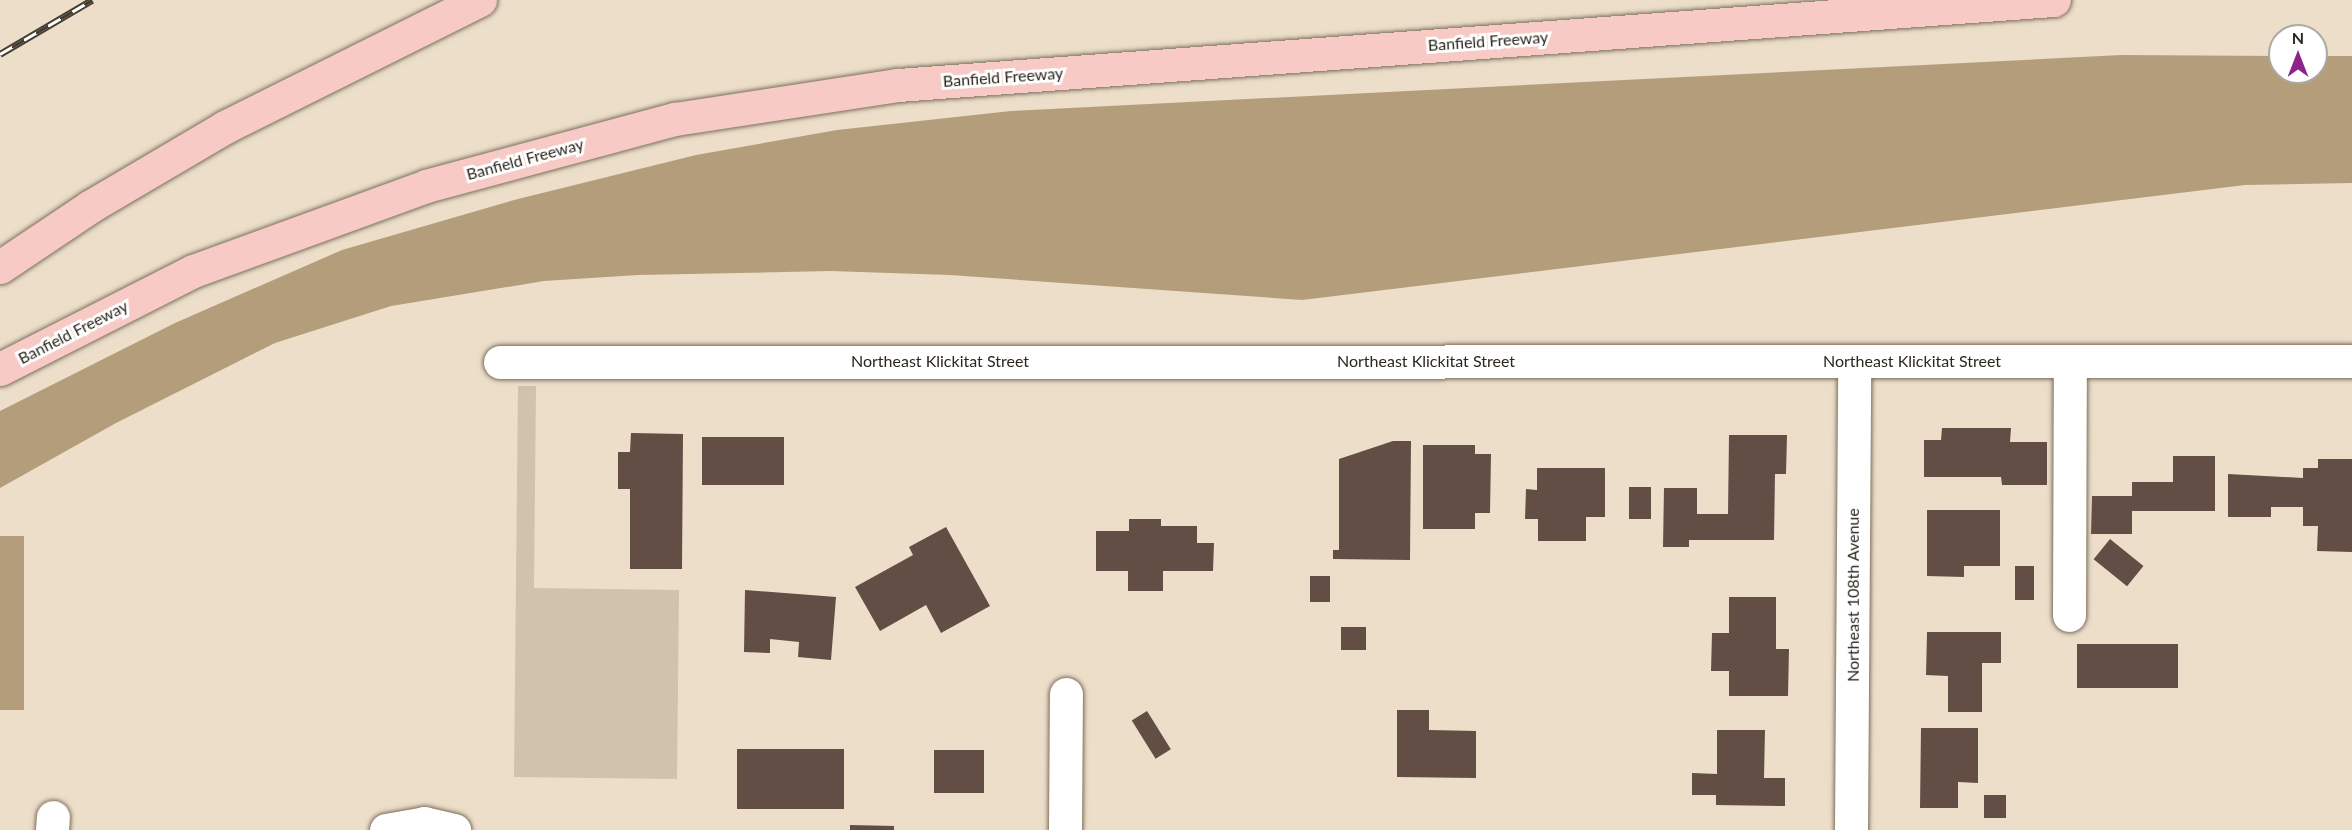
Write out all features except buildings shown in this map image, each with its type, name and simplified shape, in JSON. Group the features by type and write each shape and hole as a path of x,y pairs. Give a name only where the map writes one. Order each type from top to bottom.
{"highway":[{"path":"0,267 91,206 225,127 480,0"},
{"name":"Banfield Freeway","path":"0,369 215,263 426,186 675,119 898,85 2054,0"}],"street":[{"name":"Northeast 108th Avenue","path":"1851,830 1854,361"},
{"path":"2069,615 2070,361"},
{"name":"Northeast Klickitat Street","path":"500,362 2352,361"},
{"path":"1065,830 1066,694"},
{"path":"386,830 424,823 454,830"}],"shaded area":[{"path":"2121,55 2268,56 2268,84 2328,84 2328,56 2352,56 2352,183 2245,185 1302,300 950,275 830,271 638,275 544,281 391,306 275,343 116,423 0,488 0,411 175,323 342,250 514,200 696,155 837,130 1011,111"},
{"path":"518,386 536,386 534,588 679,590 677,779 514,777"},
{"path":"0,536 24,536 24,710 0,710"}],"railway":[{"path":"0,54 92,0"}]}
